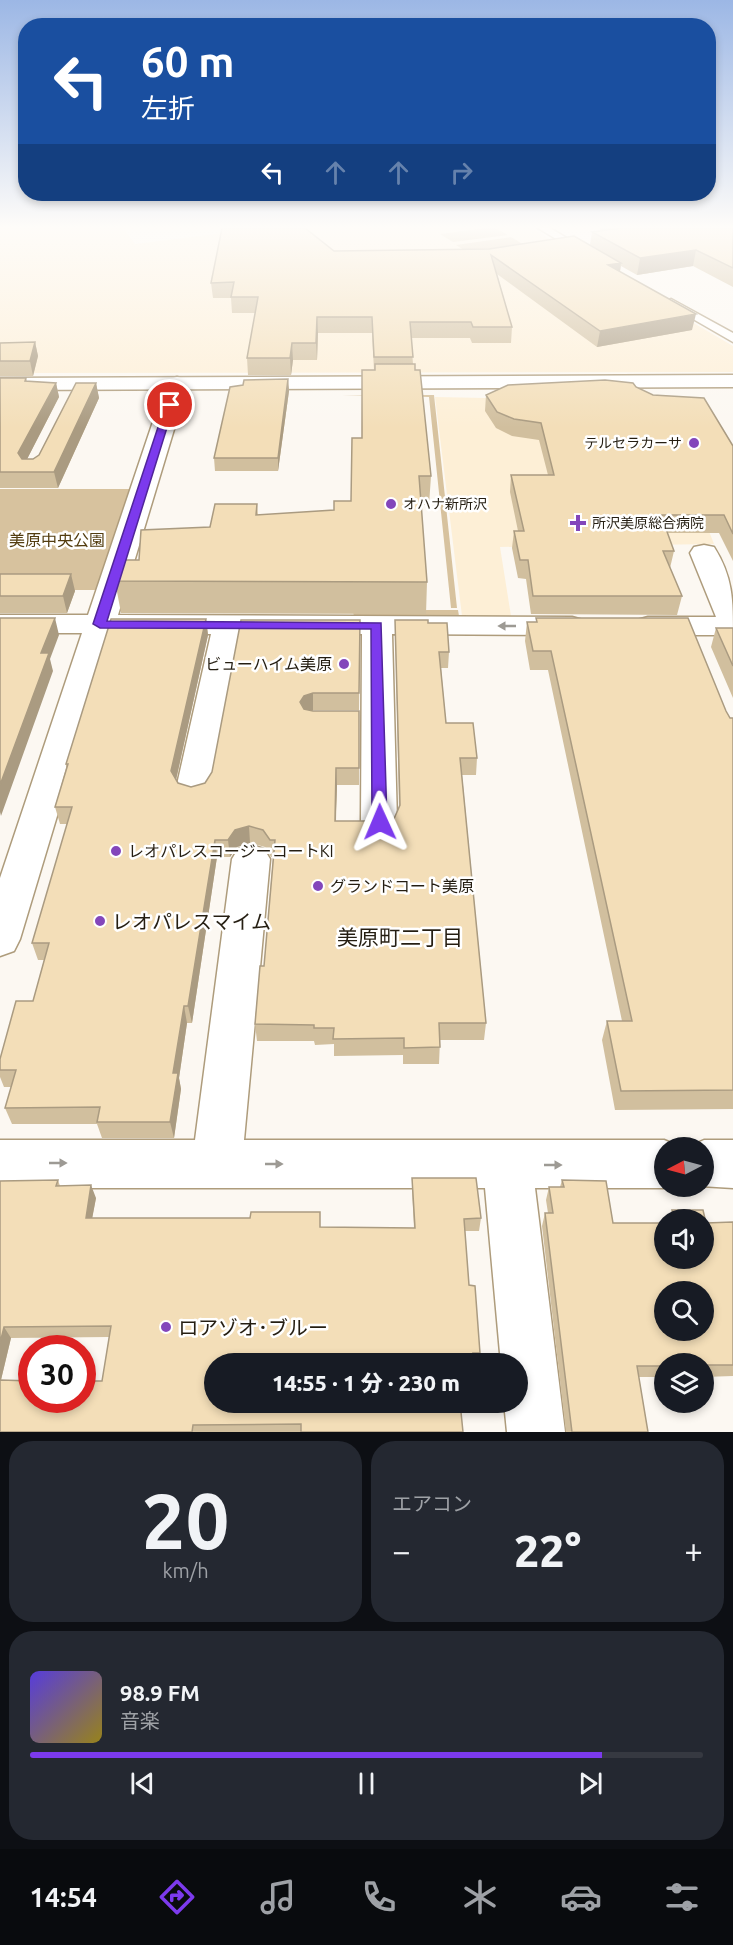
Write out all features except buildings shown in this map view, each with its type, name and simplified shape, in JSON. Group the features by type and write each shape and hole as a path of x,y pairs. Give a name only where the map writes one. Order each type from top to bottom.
{"street":[{"path":"0,384 733,381"},
{"path":"0,939 177,383"},
{"path":"0,624 610,626 695,636 733,624 704,553"},
{"path":"194,789 228,624"},
{"path":"377,626 368,719 380,822"},
{"path":"217,1163 251,860"},
{"path":"0,1164 654,1164"},
{"path":"714,1164 733,1164"},
{"path":"508,1165 536,1432"}],"lane":[{"path":"663,297 733,338"},
{"path":"66,402 76,383"}],"shaded area":[{"path":"0,295 645,295 733,346 733,372 0,373"},
{"name":"所沢美原総合病院","path":"435,397 486,398 698,503 714,544 500,547 511,616 462,616"}],"green space":[{"path":"342,395 434,395 457,608 451,608 429,397"},
{"name":"美原中央公園","path":"0,489 131,489 98,590 0,590"},
{"path":"458,610 459,616 354,616 353,612"}],"place":[{"name":"テルセラカーサ","path":"694,443"},
{"name":"オハナ新所沢","path":"391,504"},
{"name":"所沢美原総合病院","path":"578,523"},
{"name":"ビューハイム美原","path":"344,664"},
{"name":"レオパレスコージーコートKI","path":"116,851"},
{"name":"グランドコート美原","path":"318,886"},
{"name":"レオパレスマイム","path":"100,921"},
{"name":"ロアゾオ･ブルー","path":"166,1327"}],"district":[{"name":"美原町二丁目","path":"400,937"}],"route":[{"path":"170,405 100,624 377,626 380,822"}]}
